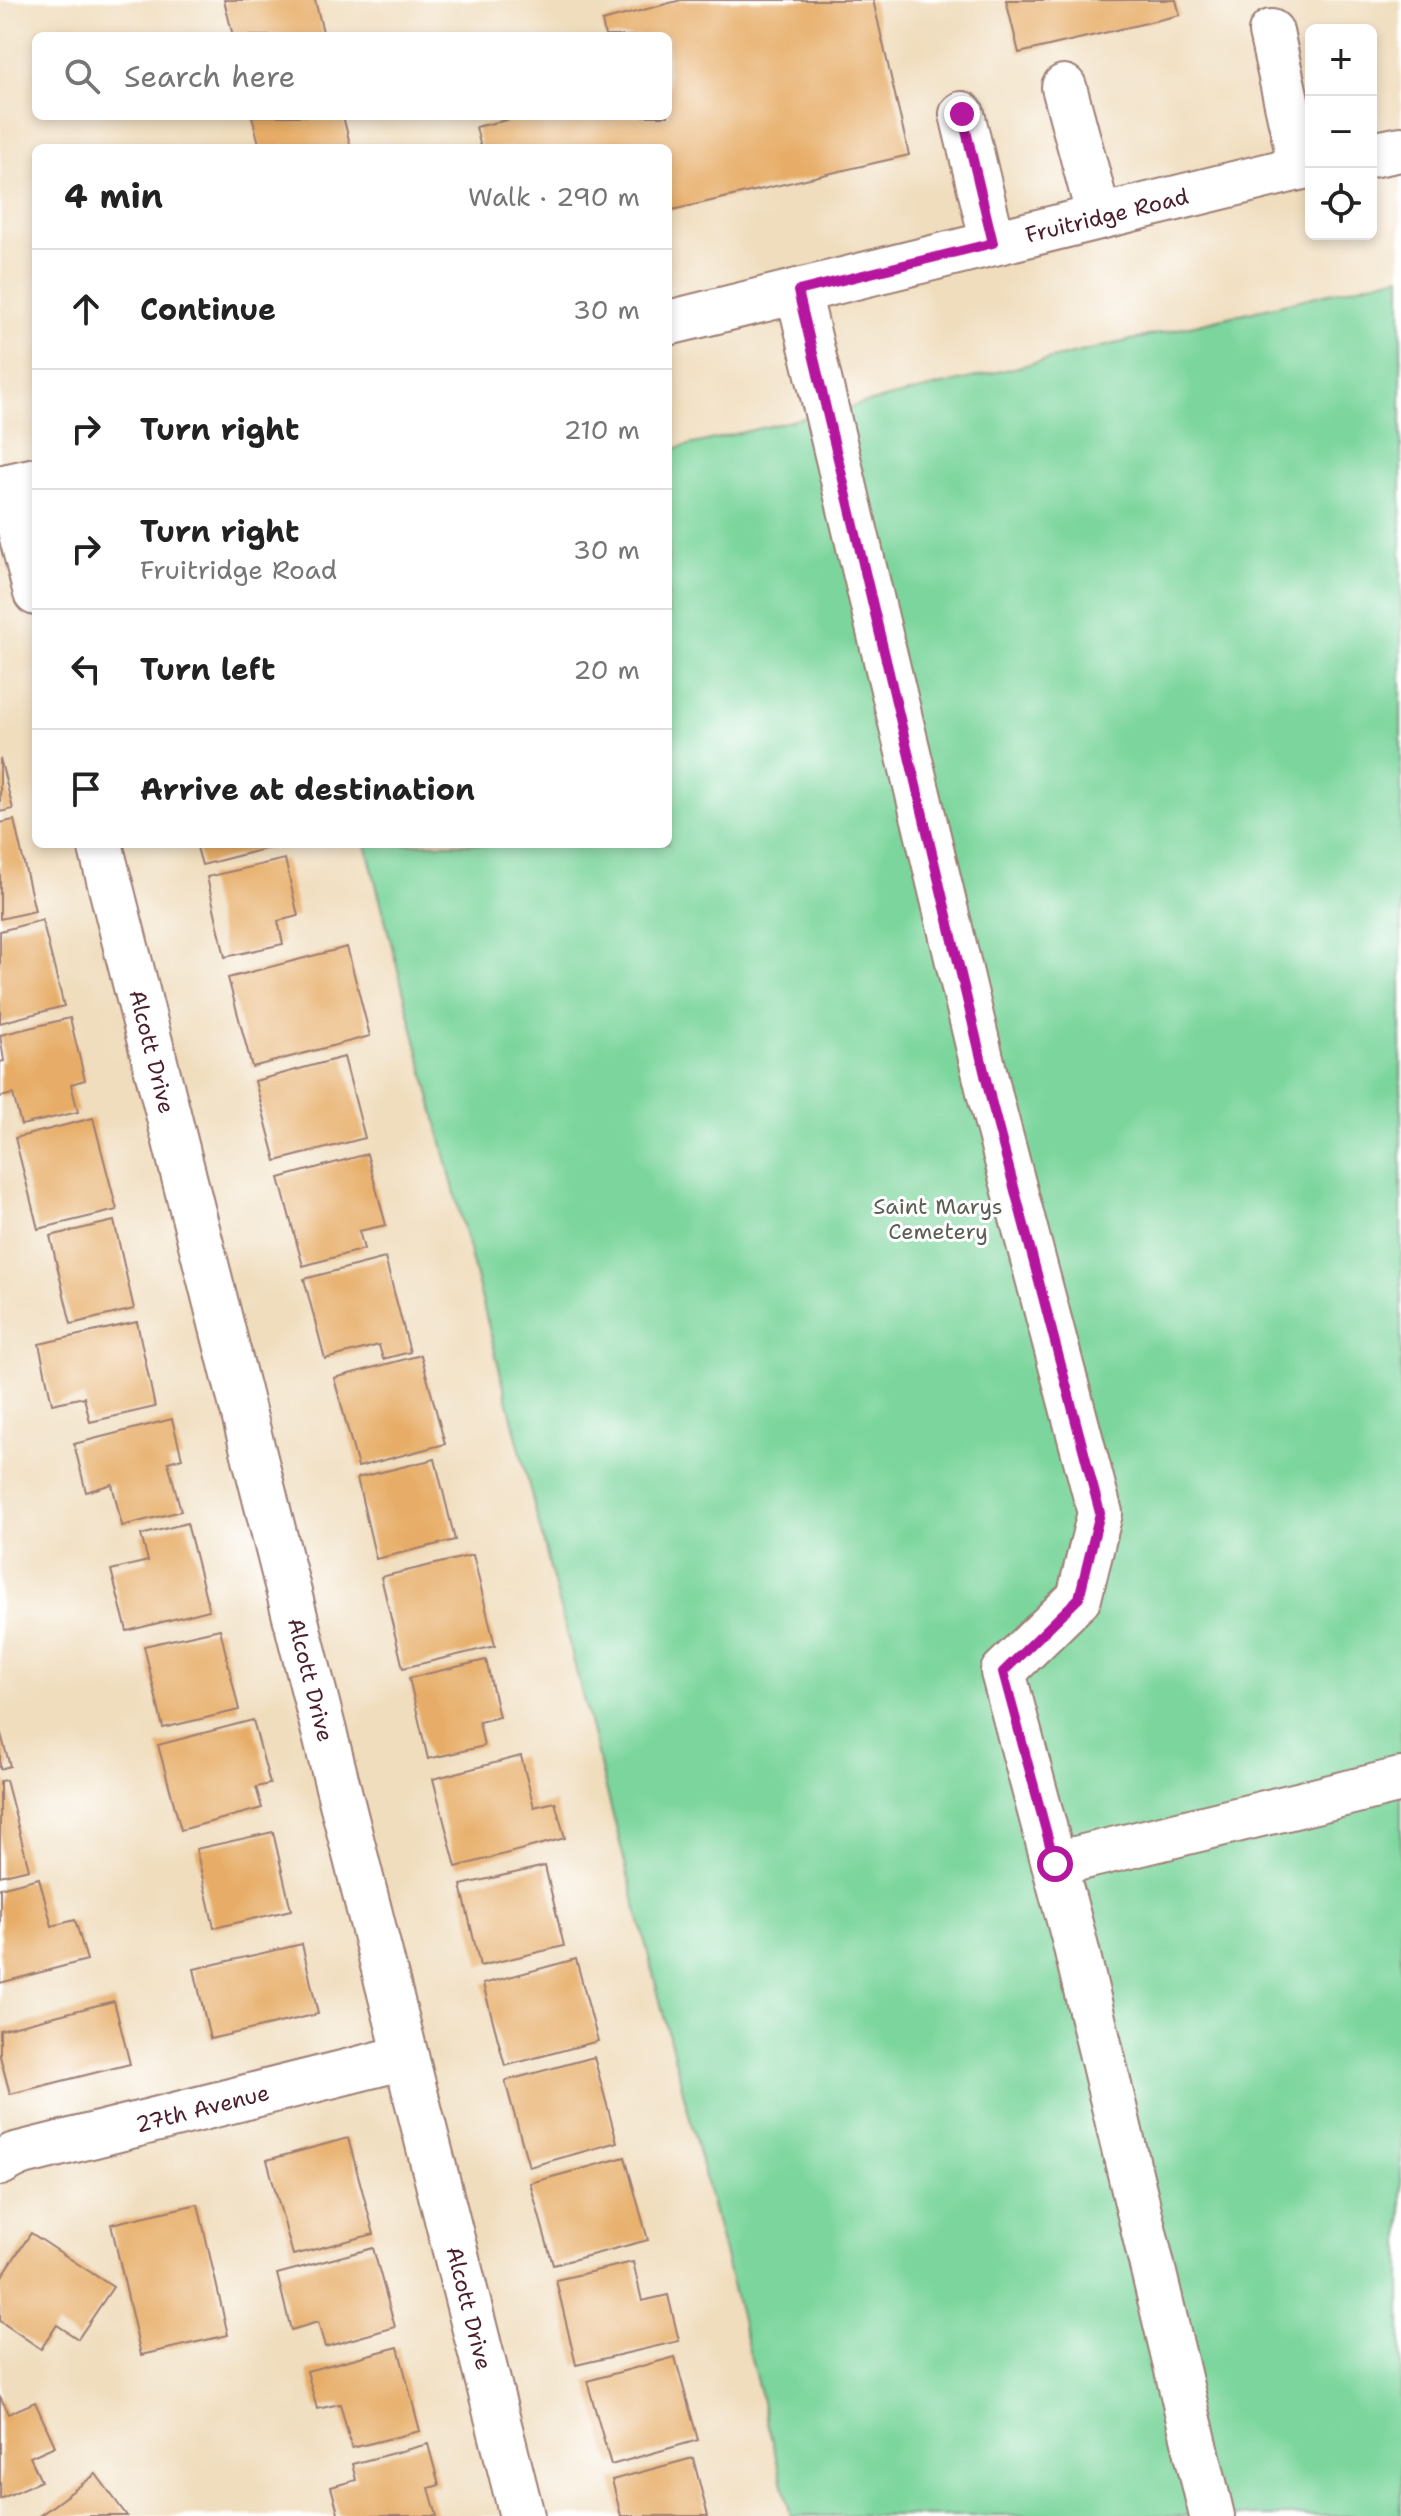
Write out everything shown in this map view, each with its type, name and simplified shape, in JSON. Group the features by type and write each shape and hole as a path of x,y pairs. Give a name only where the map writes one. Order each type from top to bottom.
{"street":[{"path":"1271,32 1305,162"},
{"path":"1064,87 1099,217"},
{"path":"962,114 993,243"},
{"path":"1377,154 1401,149"},
{"name":"Fruitridge Road","path":"672,322 1305,166"},
{"path":"798,291 991,1100 1100,1513 1079,1598 1003,1672 1055,1864 1212,2516"},
{"path":"15,485 32,572"},
{"name":"Alcott Drive","path":"101,848 522,2516"},
{"path":"1055,1864 1401,1780"},
{"name":"27th Avenue","path":"0,2163 15,2155 406,2057"}],"green space":[{"name":"Saint Marys Cemetery","path":"1401,276 1401,2516 791,2516 367,848 672,848 672,449"}],"building":[{"path":"224,0 315,0 323,32 232,32"},
{"path":"681,0 873,0 909,155 672,210 672,144 480,144 476,127 507,120 672,120 672,32 604,32 602,21"},
{"path":"1006,0 1176,0 1180,15 1019,53"},
{"path":"253,120 344,120 350,144 259,144"},
{"path":"0,758 13,809 0,812"},
{"path":"14,820 35,911 0,919 0,823"},
{"path":"197,848 268,848 202,865"},
{"path":"285,859 298,916 278,921 283,944 225,957 207,877"},
{"path":"42,920 64,1006 0,1023 0,931"},
{"path":"347,947 370,1036 252,1067 228,978"},
{"path":"70,1018 85,1080 71,1084 78,1112 21,1125 13,1094 0,1097 0,1062 4,1061 0,1035"},
{"path":"344,1057 365,1138 276,1161 255,1081"},
{"path":"93,1118 117,1210 38,1229 15,1138"},
{"path":"367,1154 386,1225 359,1231 364,1249 303,1266 279,1178"},
{"path":"114,1221 134,1309 71,1324 50,1236"},
{"path":"385,1258 410,1352 383,1359 379,1345 325,1359 304,1279"},
{"path":"137,1322 155,1407 90,1422 84,1397 52,1404 39,1344"},
{"path":"421,1355 445,1444 358,1467 334,1378"},
{"path":"172,1419 182,1458 168,1462 181,1511 122,1526 112,1484 86,1492 74,1444"},
{"path":"435,1459 455,1540 376,1559 357,1478"},
{"path":"187,1523 209,1610 127,1631 111,1570 148,1561 141,1535"},
{"path":"473,1555 495,1646 403,1668 381,1577"},
{"path":"220,1629 239,1710 163,1728 144,1646"},
{"path":"486,1660 499,1717 479,1722 484,1746 428,1759 409,1678"},
{"path":"253,1720 270,1784 256,1787 262,1808 181,1830 158,1745"},
{"path":"0,1731 10,1766 0,1769"},
{"path":"521,1756 534,1807 555,1802 565,1838 456,1867 433,1779"},
{"path":"6,1780 29,1869 0,1876 0,1781"},
{"path":"273,1832 291,1910 214,1928 196,1849"},
{"path":"545,1866 564,1946 480,1966 461,1885"},
{"path":"39,1878 52,1926 75,1920 87,1960 0,1983 0,1888"},
{"path":"302,1944 318,2014 210,2039 194,1969"},
{"path":"576,1959 598,2041 505,2066 483,1984"},
{"path":"114,2001 130,2064 10,2094 0,2056 0,2030"},
{"path":"594,2057 617,2142 529,2167 505,2081"},
{"path":"348,2138 374,2234 293,2255 267,2160"},
{"path":"625,2157 648,2240 553,2265 530,2183"},
{"path":"198,2204 228,2335 141,2355 111,2224"},
{"path":"31,2233 113,2287 78,2339 57,2325 41,2349 0,2321 0,2279"},
{"path":"373,2248 395,2327 325,2347 318,2322 291,2330 277,2274"},
{"path":"633,2262 642,2301 668,2295 679,2341 576,2365 556,2280"},
{"path":"398,2347 420,2431 352,2448 340,2404 317,2409 307,2371"},
{"path":"675,2357 698,2440 611,2465 587,2381"},
{"path":"0,2396 8,2414 35,2402 55,2446 30,2457 41,2481 0,2499"},
{"path":"428,2444 439,2485 429,2488 437,2516 339,2516 331,2487 356,2480 352,2464"},
{"path":"693,2458 708,2516 621,2516 612,2480"},
{"path":"96,2474 127,2516 39,2516"}],"route":[{"path":"962,114 993,243 798,291 907,736 991,1100 1100,1513 1079,1598 1003,1672 1055,1864"}]}
